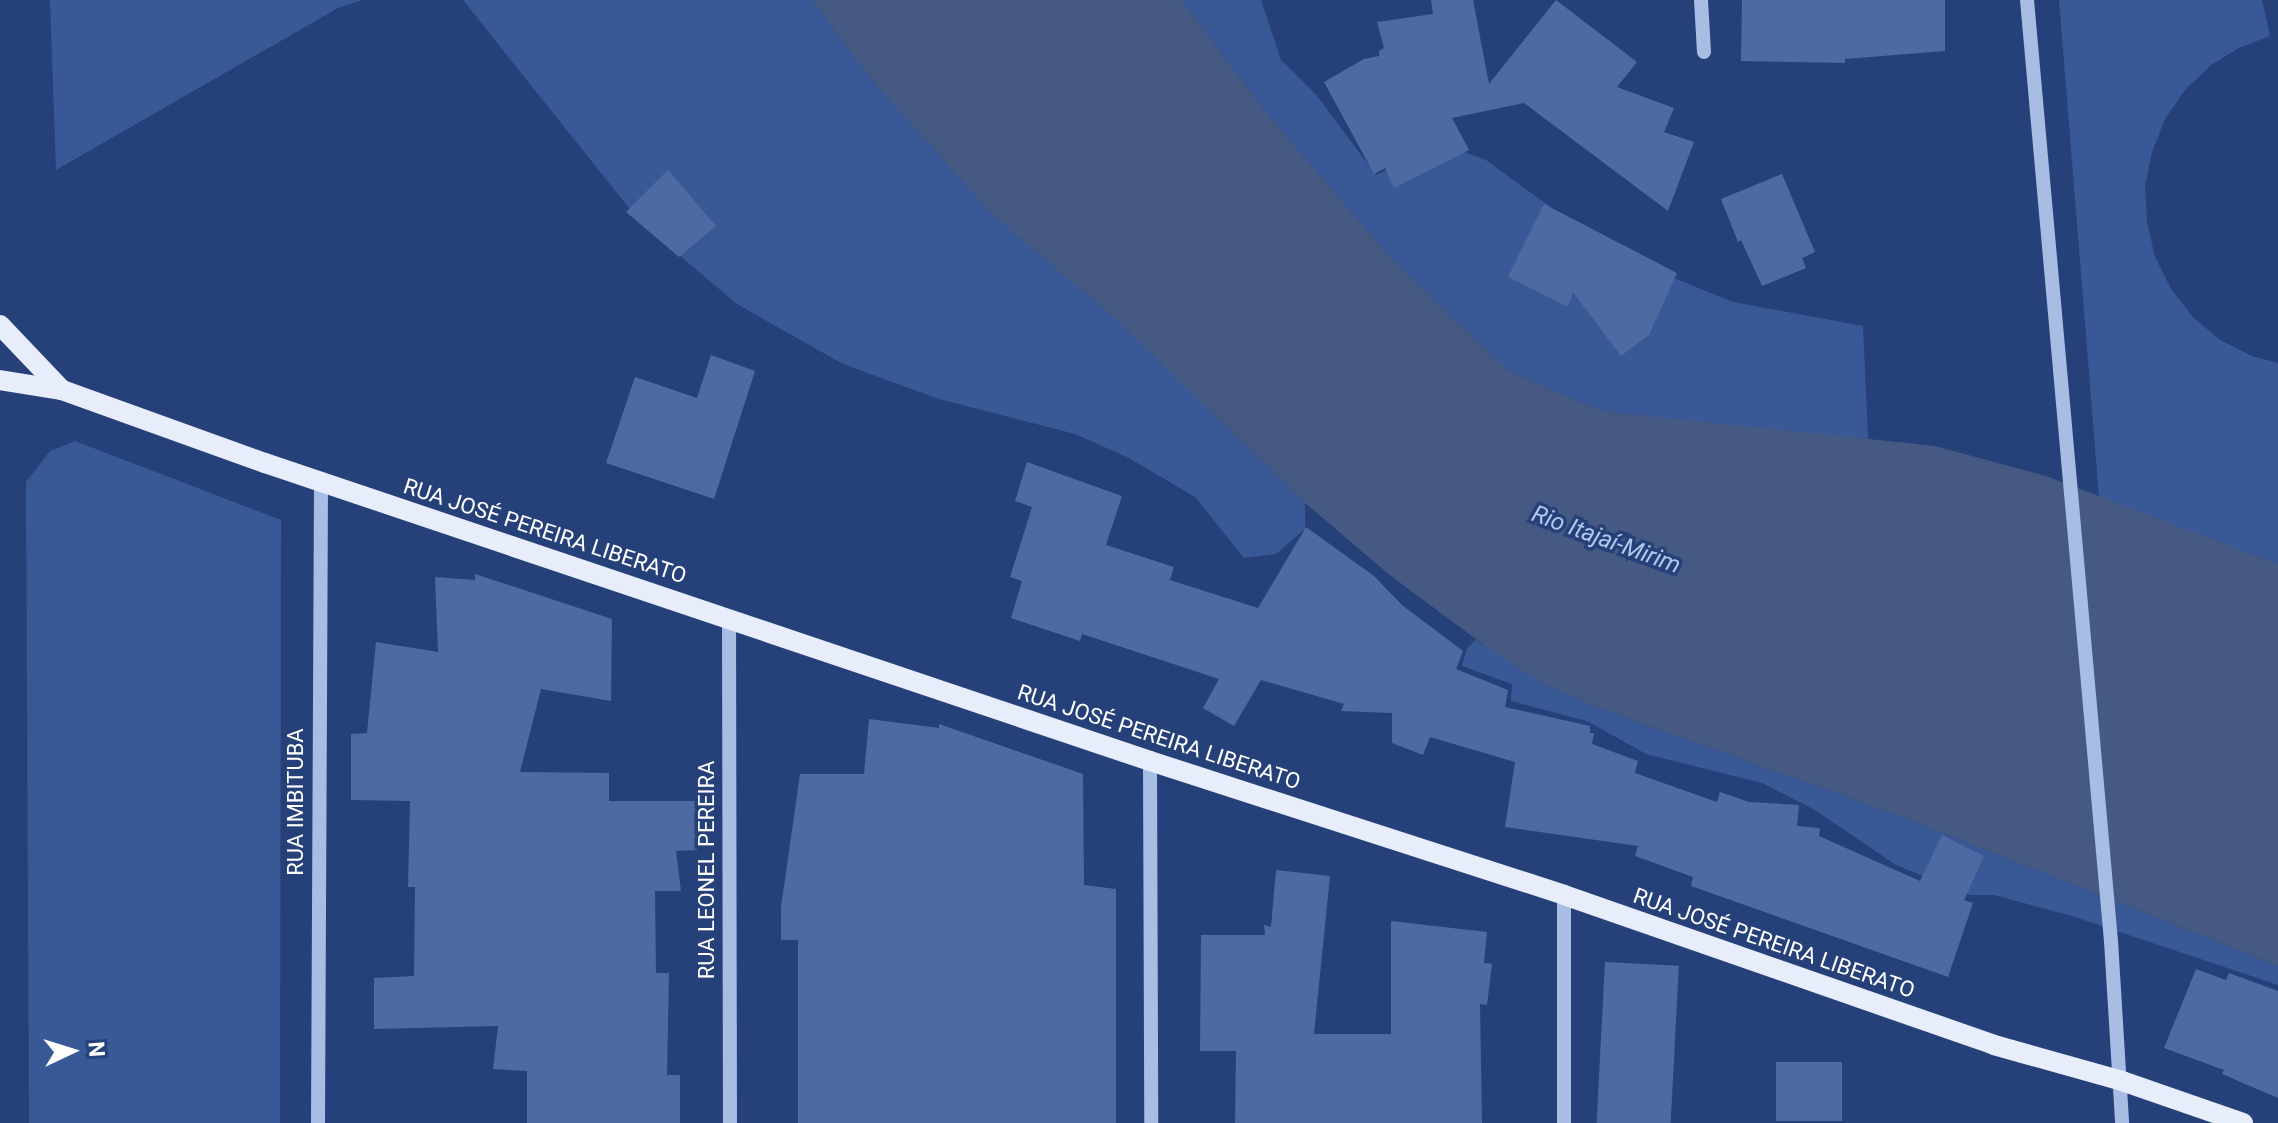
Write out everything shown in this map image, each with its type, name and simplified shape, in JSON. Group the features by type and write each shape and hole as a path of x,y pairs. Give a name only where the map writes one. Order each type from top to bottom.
{"main road":[{"name":"RUA JOSÉ PEREIRA LIBERATO","path":"0,325 62,390"},
{"name":"RUA JOSÉ PEREIRA LIBERATO","path":"0,380 62,390 321,482 1150,761 1564,895 1994,1045 2122,1081 2243,1123"}],"street":[{"path":"1701,0 1704,52"},
{"path":"2027,0 2111,941 2122,1081 2122,1123"},
{"name":"RUA IMBITUBA","path":"318,1123 321,482"},
{"name":"RUA LEONEL PEREIRA","path":"729,617 730,1123"},
{"path":"1150,761 1151,1123"},
{"path":"1564,895 1564,1123"}],"shaded area":[{"path":"50,0 362,0 338,8 56,170"},
{"path":"463,0 812,0 870,78 993,215 1117,320 1305,503 1305,529 1276,554 1244,558 1195,497 1129,458 1075,434 939,399 843,364 737,304 641,223"},
{"path":"1181,0 1261,0 1281,60 1318,97 1376,175 1442,144 1486,160 1615,254 1733,302 1863,326 1868,440 1601,411 1507,370 1390,257 1264,110"},
{"path":"2059,0 2262,0 2270,36 2239,48 2211,65 2185,90 2165,119 2152,152 2145,187 2147,222 2155,257 2171,289 2193,317 2220,340 2252,356 2278,363 2278,564 2099,497"},
{"path":"75,441 281,520 280,1123 29,1123 26,482 50,451"},
{"path":"1476,640 1541,682 1593,706 1908,819 2278,966 2278,985 2072,916 1994,895 1969,895 1896,865 1815,810 1762,783 1646,754 1587,721 1511,701 1512,684 1462,666 1467,648"}],"water":[{"name":"Rio Itajaí-Mirim","path":"812,0 1181,0 1264,110 1390,257 1507,370 1601,411 1935,446 2046,476 2278,564 2278,966 1908,819 1593,706 1541,682 1492,651 1391,576 1305,503 1117,320 993,215 870,78"}],"building":[{"path":"1431,0 1473,0 1489,84 1556,0 1637,62 1617,87 1674,108 1664,132 1694,142 1668,211 1524,103 1452,118 1469,150 1394,188 1385,168 1374,174 1324,82 1364,59 1379,56 1379,51 1384,48 1377,22 1433,14"},
{"path":"1742,0 1945,0 1945,51 1845,59 1845,63 1741,61"},
{"path":"668,170 716,226 679,257 626,212"},
{"path":"1782,174 1815,252 1802,258 1806,268 1762,286 1741,240 1738,242 1721,199"},
{"path":"1544,204 1677,273 1649,335 1621,356 1573,292 1568,307 1508,277"},
{"path":"711,355 755,371 714,499 606,463 635,377 697,398"},
{"path":"1027,462 1122,496 1106,545 1174,567 1170,580 1258,608 1306,527 1374,576 1402,605 1463,651 1456,669 1508,690 1505,707 1590,726 1590,733 1594,733 1592,744 1638,761 1635,773 1717,802 1720,792 1749,802 1799,805 1797,826 1820,828 1819,836 1920,881 1942,835 1984,856 1964,900 1973,903 1948,977 1691,886 1693,877 1635,856 1638,846 1505,827 1515,762 1430,737 1423,755 1392,743 1392,713 1341,711 1344,704 1261,680 1234,726 1203,708 1219,679 1082,634 1080,641 1011,618 1022,581 1010,577 1032,507 1015,501"},
{"path":"475,574 612,619 611,701 541,689 520,772 609,773 609,801 698,801 697,850 676,851 681,891 655,891 656,973 669,973 667,1075 680,1075 680,1123 527,1123 527,1071 493,1069 498,1026 374,1029 374,978 414,976 415,887 408,887 410,801 351,800 351,734 367,733 376,642 438,652 435,577 475,580"},
{"path":"869,719 939,728 939,724 1083,774 1084,885 1116,889 1116,1123 798,1123 798,940 781,940 781,907 800,774 864,774"},
{"path":"1276,870 1330,876 1314,1034 1391,1034 1391,921 1487,932 1484,963 1492,964 1487,1005 1480,1004 1482,1123 1235,1123 1236,1051 1200,1051 1201,935 1265,935 1264,925 1271,927"},
{"path":"1605,962 1679,966 1671,1123 1597,1123"},
{"path":"2196,969 2226,980 2229,973 2278,991 2278,1098 2222,1074 2224,1070 2164,1048"},
{"path":"1776,1062 1842,1062 1842,1121 1776,1121"}]}
